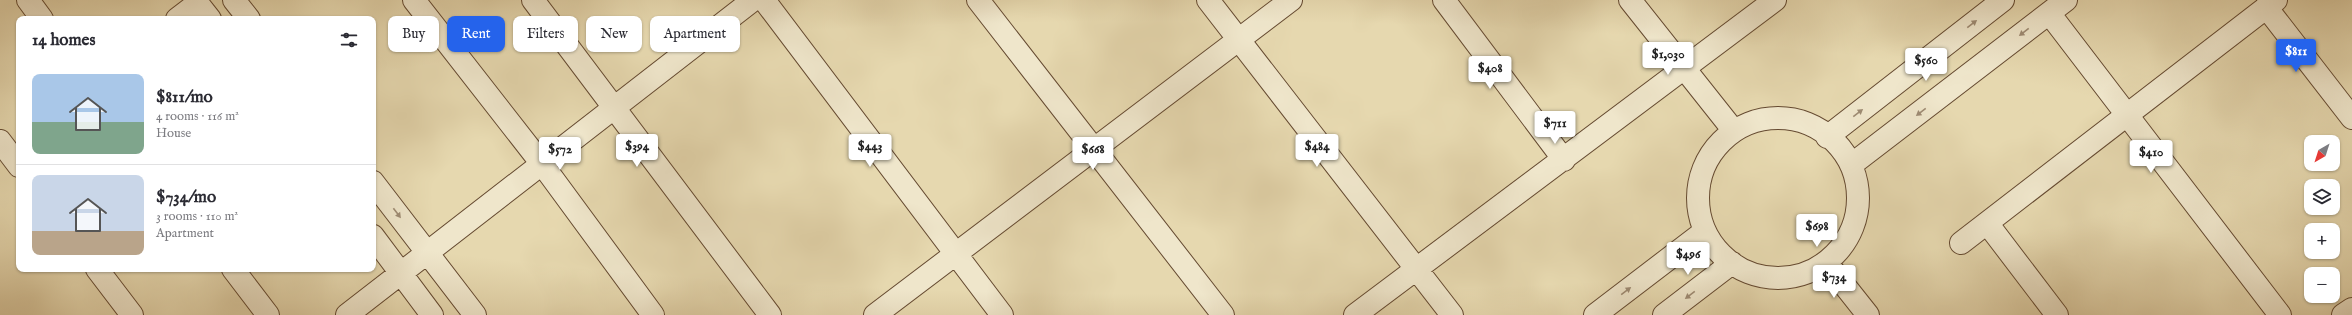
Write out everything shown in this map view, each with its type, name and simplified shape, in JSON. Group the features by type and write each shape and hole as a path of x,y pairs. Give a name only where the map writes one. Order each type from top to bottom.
{"street":[{"path":"28,0 40,16"},
{"path":"234,0 247,16"},
{"path":"414,0 542,164 653,315"},
{"path":"533,0 770,315"},
{"path":"347,315 753,0"},
{"path":"764,0 1002,315"},
{"path":"978,0 1223,315"},
{"path":"1208,0 1452,315"},
{"path":"875,315 1291,0"},
{"path":"1444,0 1564,160"},
{"path":"1630,0 1734,131"},
{"path":"1355,315 1564,160 1775,0"},
{"path":"1827,137 2003,0"},
{"path":"1851,165 2066,0"},
{"path":"1961,243 2271,4 2352,118"},
{"path":"183,16 201,7"},
{"path":"2049,13 2280,315"},
{"path":"1764,119 1785,119 1806,124 1840,147 1851,165 1857,185 1858,206 1853,227 1843,245 1826,262 1812,271 1791,277 1770,278 1750,273 1732,263 1716,249 1705,231 1699,212 1698,191 1703,171 1713,152 1734,131 1764,119"},
{"path":"6,146 16,161"},
{"path":"376,186 475,315"},
{"path":"1987,223 2058,315"},
{"path":"1595,315 1705,231"},
{"path":"376,240 432,315"},
{"path":"1826,262 1866,314"},
{"path":"1664,315 1732,263"},
{"path":"99,272 132,315"},
{"path":"235,272 268,315"},
{"path":"2344,315 2352,308"}]}
